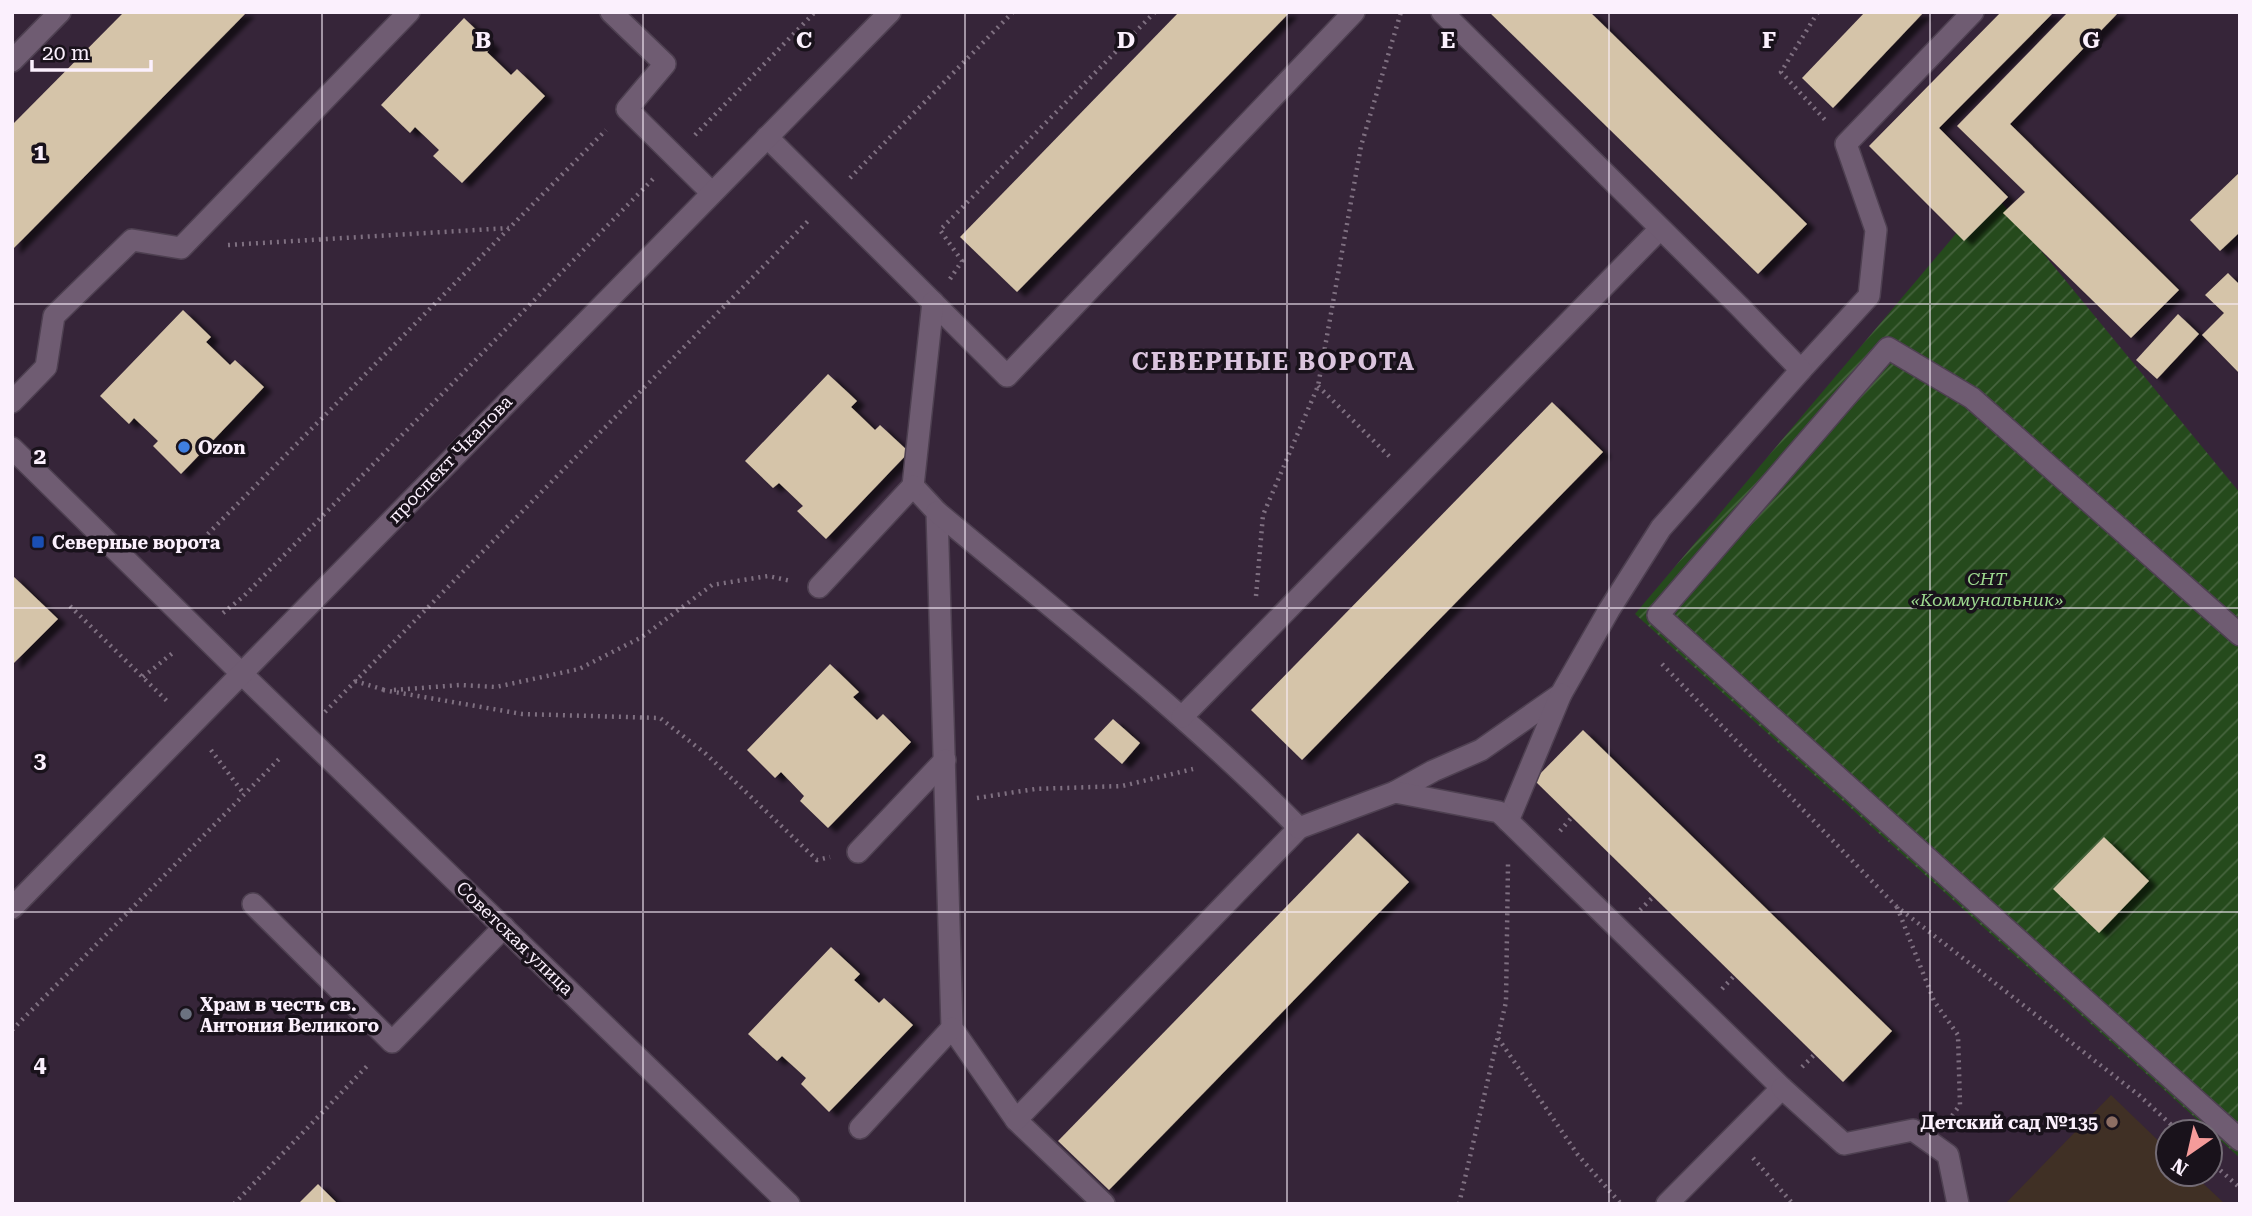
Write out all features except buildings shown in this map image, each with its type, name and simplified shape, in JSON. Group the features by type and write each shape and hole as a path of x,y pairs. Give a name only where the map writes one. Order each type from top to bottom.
{"main road":[{"path":"12,61 60,12"},
{"path":"12,402 46,367 54,317 132,240 181,248 409,12"},
{"path":"611,12 664,64 627,109 712,193"},
{"name":"проспект Чкалова","path":"12,908 890,12"},
{"path":"768,136 1007,376 1354,12"},
{"path":"1442,12 1801,370"},
{"path":"1508,821 1561,694 1609,610 1661,528 1869,296 1877,230 1846,144 1973,12"},
{"path":"1182,717 1660,229"},
{"path":"820,587 913,486 933,302"},
{"path":"2240,635 1972,398 1888,348 1658,615 2240,1140"},
{"name":"Советская улица","path":"12,447 789,1204"},
{"path":"913,486 937,512 1182,717 1300,828"},
{"path":"937,512 952,1028 1016,1120 1104,1204"},
{"path":"1016,1120 1300,828 1395,792 1433,771 1481,750 1561,694"},
{"path":"858,852 945,760"},
{"path":"1395,792 1499,812 1782,1088 1844,1144 1913,1130 1948,1155 1958,1204"},
{"path":"253,904 392,1042 504,927"},
{"path":"860,1128 952,1028"},
{"path":"1667,1204 1782,1088"}],"path":[{"path":"143,677 244,596 816,12"},
{"path":"12,1030 1013,12"},
{"path":"933,302 962,261 940,230 1155,12"},
{"path":"1252,645 1263,515 1318,386 1361,146 1401,12"},
{"path":"1818,12 1780,72 1846,144"},
{"path":"193,549 627,109"},
{"path":"181,248 509,228"},
{"path":"1318,386 1414,480"},
{"path":"383,690 460,685 496,687 579,669 642,637 712,585 768,576 820,587"},
{"path":"70,606 191,724 244,794"},
{"path":"1657,659 1896,906 2140,1096 2164,1118"},
{"path":"355,681 383,690 522,714 660,718 706,754 817,860 858,852"},
{"path":"946,803 1035,789 1122,786 1205,766"},
{"path":"1459,1204 1506,1002 1508,821"},
{"path":"1896,906 1934,1001 1958,1035 1960,1105 1932,1143"},
{"path":"1498,1037 1578,1155 1621,1204"},
{"path":"234,1204 392,1042"},
{"path":"1734,1137 1793,1204"},
{"path":"2224,1174 2240,1188"}],"shaded area":[{"name":"Детский сад №135","path":"2111,1095 2154,1136 2154,1188 2208,1188 2225,1204 2005,1204"}],"green space":[{"name":"СНТ «Коммунальник»","path":"1992,191 2240,493 2240,1158 2224,1144 2224,1118 2196,1118 1635,614"}],"place":[{"name":"Ozon","path":"184,447"},
{"name":"Северные ворота","path":"38,542"},
{"name":"Храм в честь св. Антония Великого","path":"186,1014"},
{"name":"Детский сад №135","path":"2112,1122"}],"district":[{"name":"СЕВЕРНЫЕ ВОРОТА","path":"1274,362"}]}
